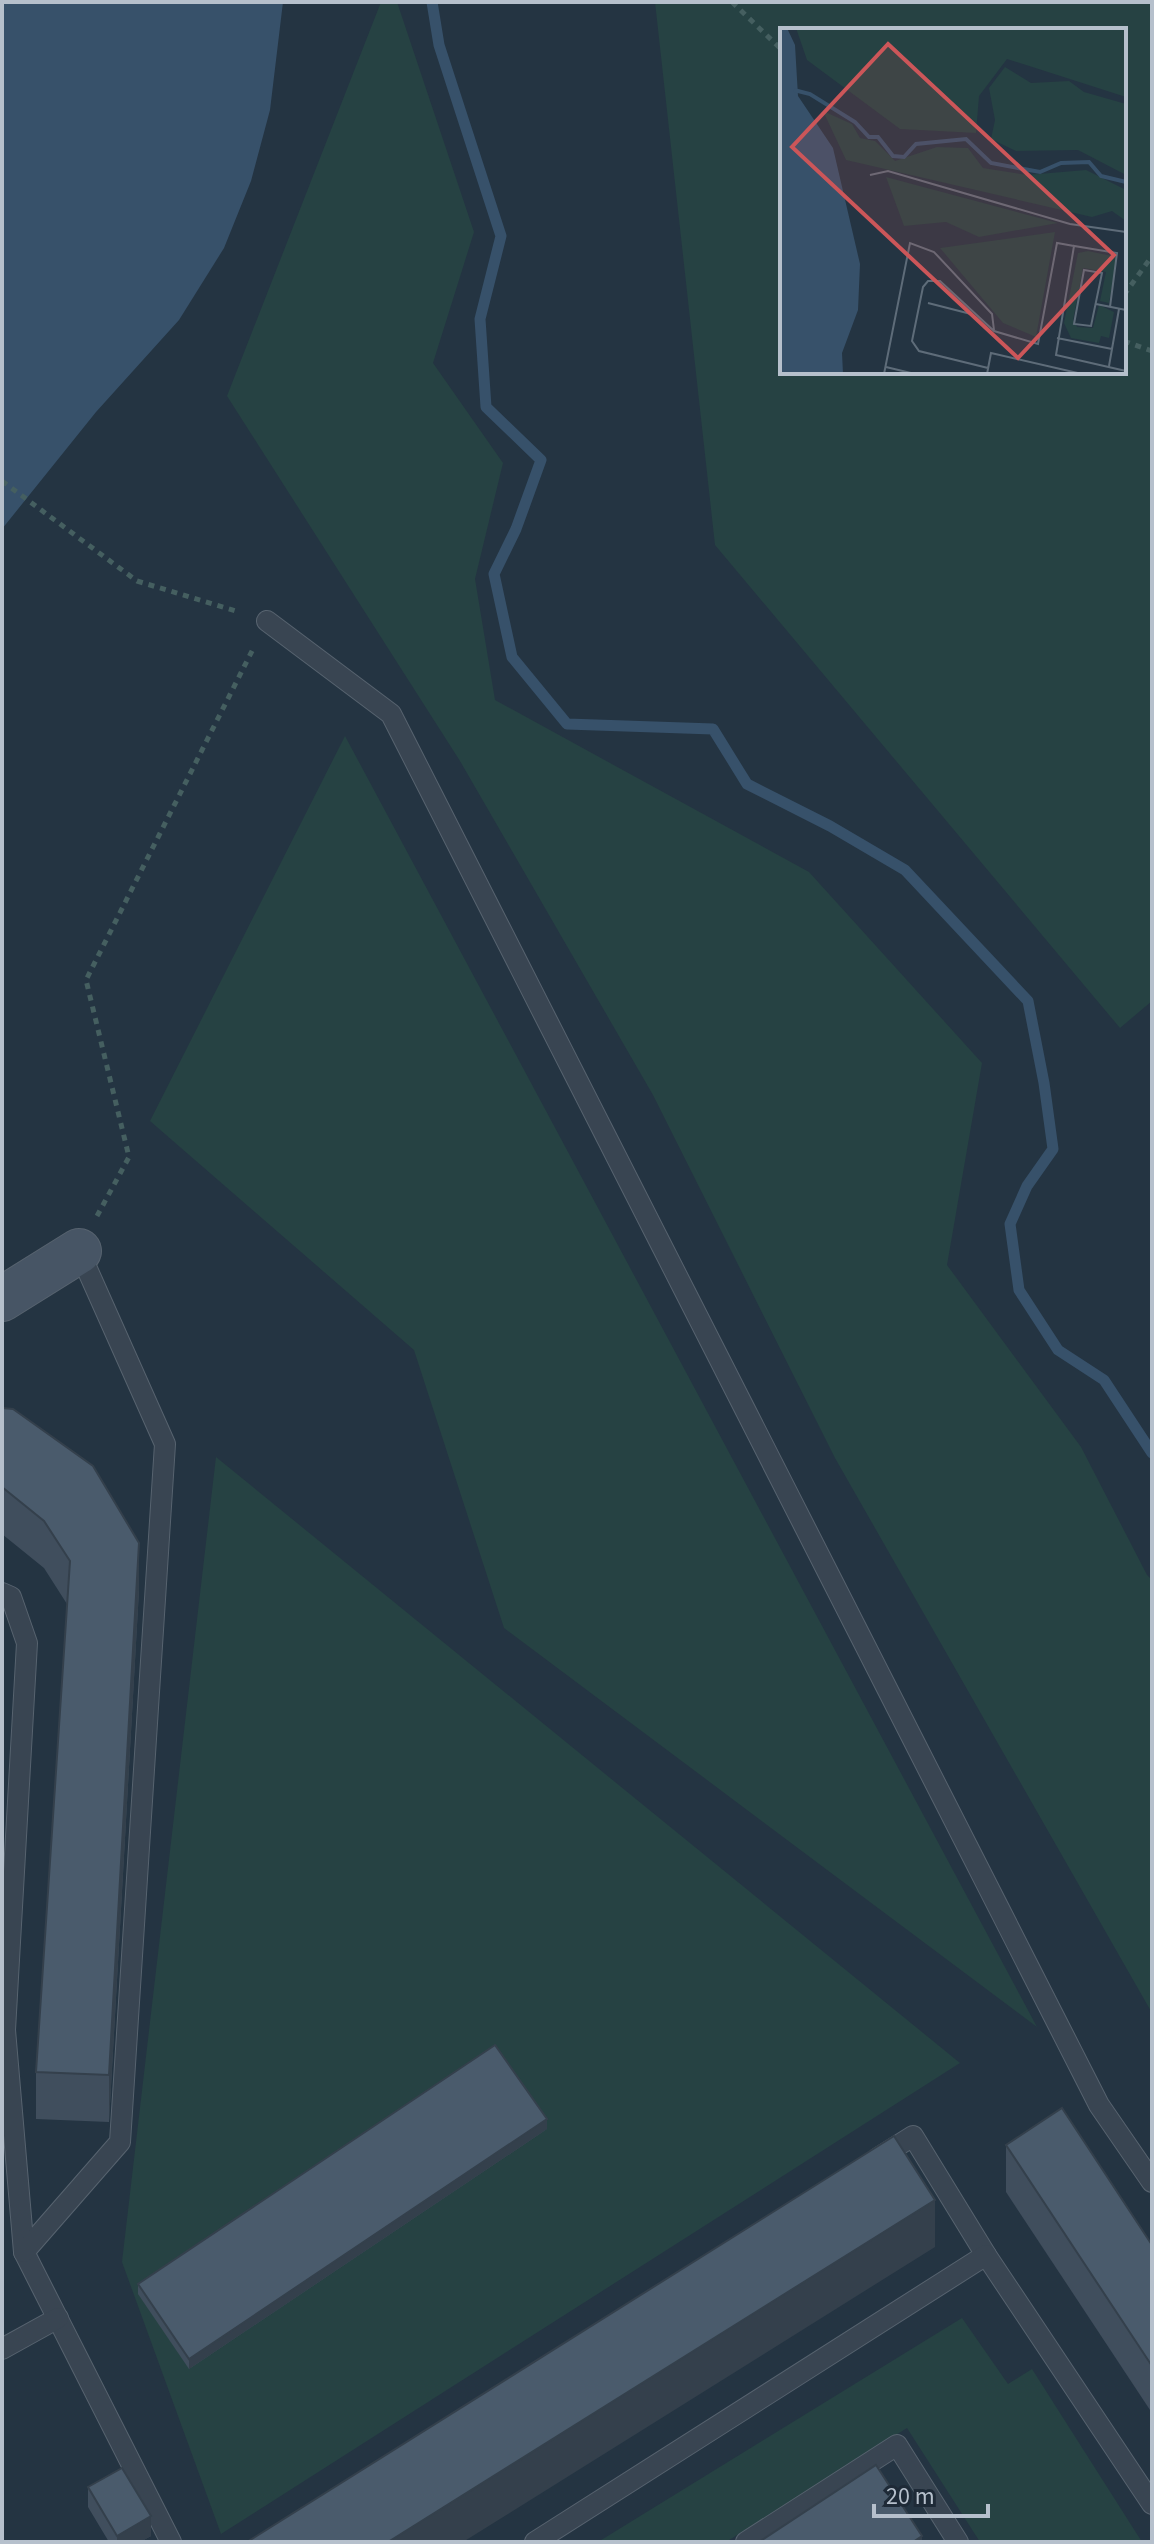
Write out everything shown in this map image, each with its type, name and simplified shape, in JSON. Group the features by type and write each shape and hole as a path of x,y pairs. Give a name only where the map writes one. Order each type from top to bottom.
{"street":[{"path":"2,1299 79,1251"}],"lane":[{"path":"267,621 391,714 1099,2105 1152,2182"},
{"path":"24,2252 120,2142 165,1444 79,1251"},
{"path":"2,1593 11,1597 27,1643 4,2027 24,2252 171,2542"},
{"path":"859,2170 913,2136 986,2255 1152,2504"},
{"path":"535,2542 986,2255"},
{"path":"2,2349 58,2318"},
{"path":"746,2542 897,2445 958,2542"}],"path":[{"path":"732,2 780,48"},
{"path":"1126,292 1152,256"},
{"path":"1126,342 1152,351"},
{"path":"2,481 137,581 267,621 86,980 129,1157 79,1251"}],"green space":[{"path":"381,2 397,2 474,232 433,363 503,463 475,579 495,700 809,872 982,1063 947,1265 1081,1447 1152,1580 1152,2013 835,1458 653,1095 460,761 227,396"},
{"path":"655,2 1152,2 1152,1001 1120,1028 715,545"},
{"path":"345,736 1037,2027 504,1628 414,1350 150,1121"},
{"path":"216,1457 960,2063 221,2534 122,2262"},
{"path":"962,2318 1008,2384 1032,2369 1142,2542 980,2542 907,2428 726,2542 598,2542"}],"water":[{"path":"2,2 283,2 270,110 251,181 224,248 179,320 96,412 2,529"}],"building":[{"path":"2,1408 13,1409 93,1466 139,1543 109,2075 36,2072 70,1561 44,1521 2,1487"},
{"path":"495,2045 547,2119 189,2359 138,2284"},
{"path":"1062,2108 1152,2245 1152,2366 1006,2145"},
{"path":"894,2136 935,2200 388,2542 247,2542"},
{"path":"876,2465 922,2536 913,2542 759,2542"},
{"path":"122,2468 151,2516 117,2536 88,2487"}],"waterway":[{"path":"432,2 439,45 501,236 480,319 486,407 541,460 516,529 494,574 512,657 567,724 713,729 747,784 830,826 905,870 1028,1001 1053,1149 1027,1186 1010,1224 1019,1290 1058,1350 1104,1380 1152,1453"}]}
